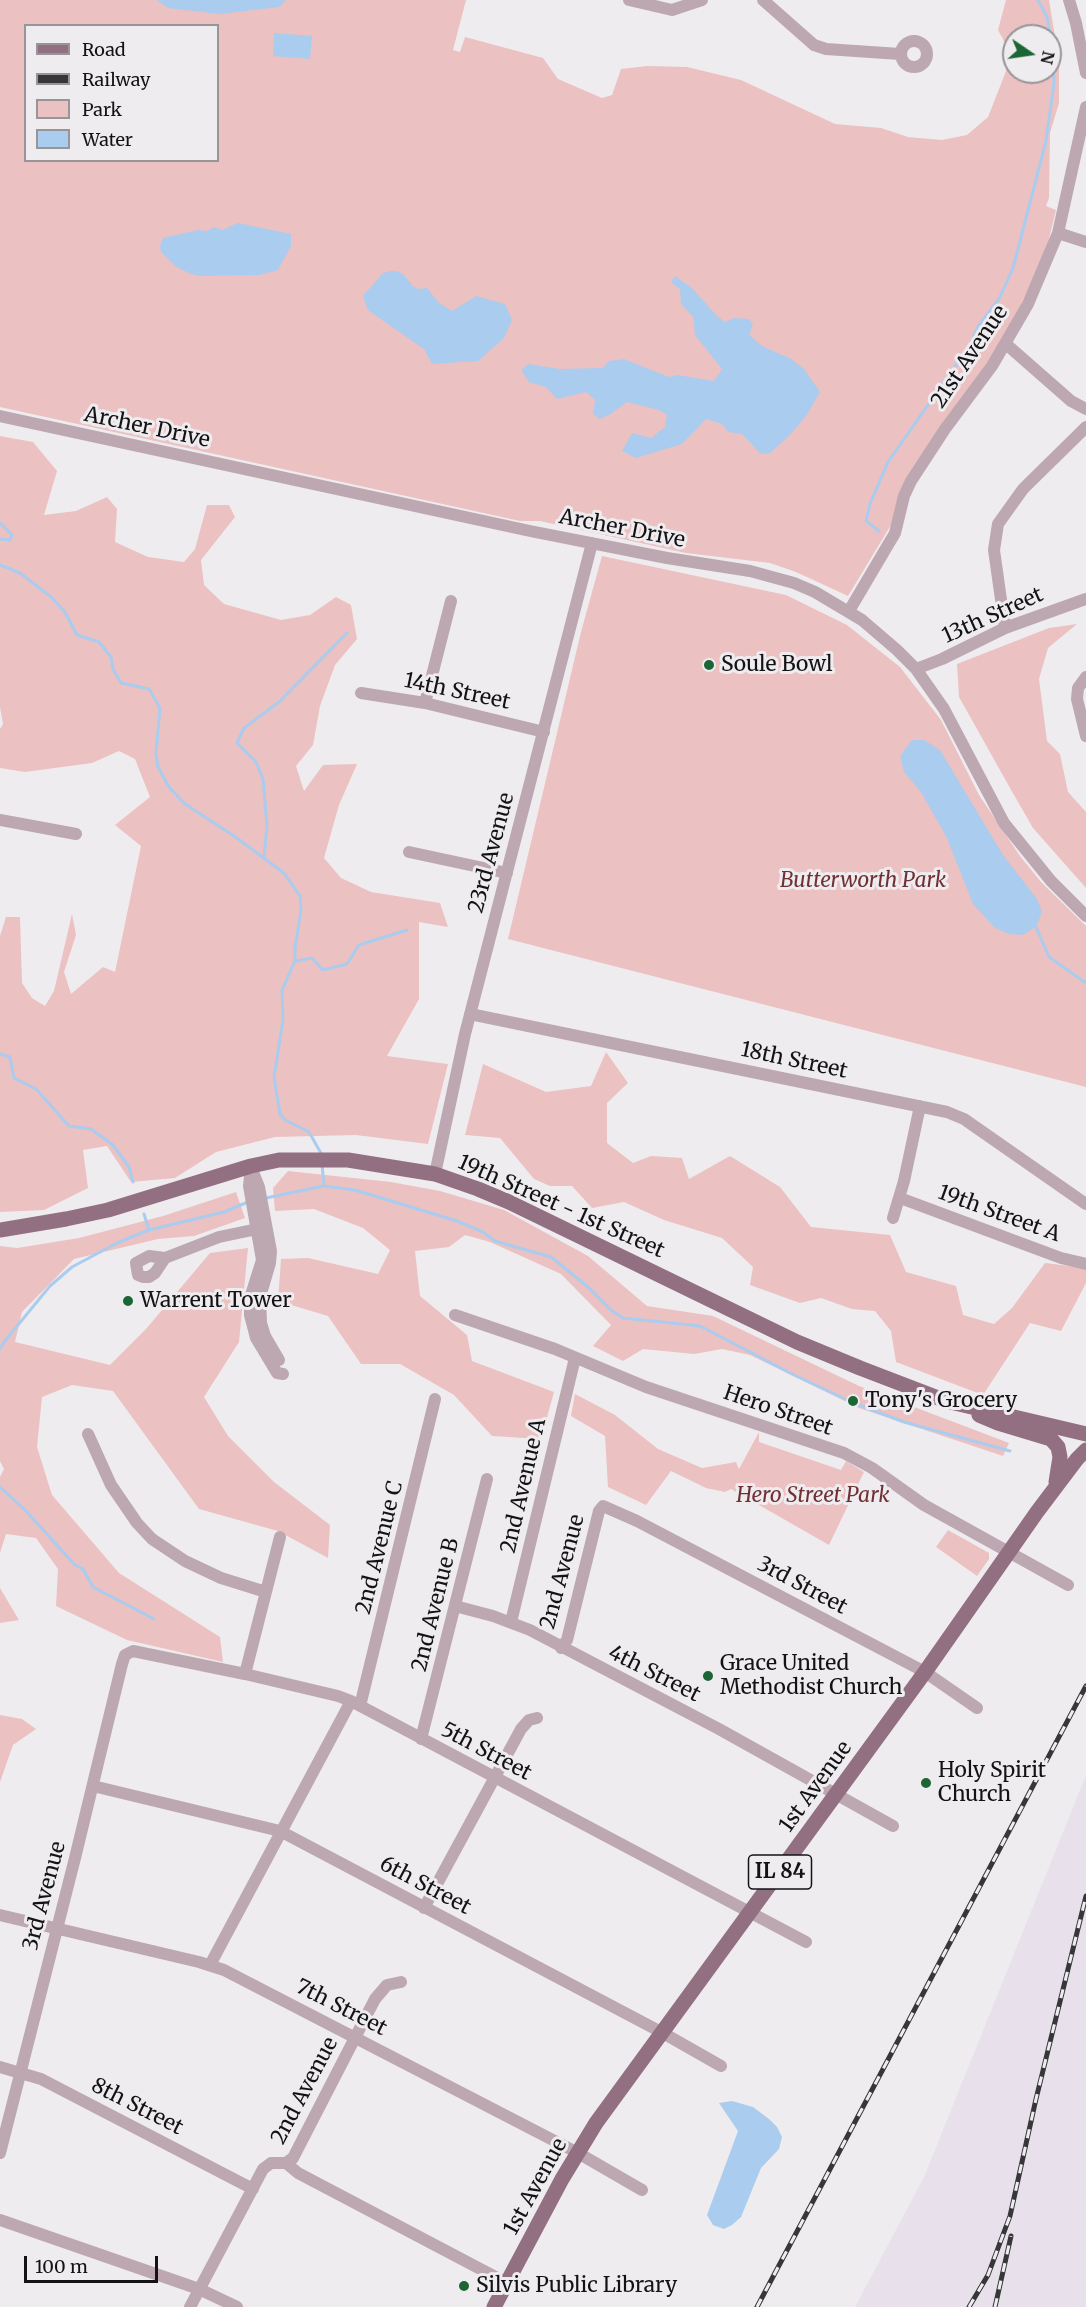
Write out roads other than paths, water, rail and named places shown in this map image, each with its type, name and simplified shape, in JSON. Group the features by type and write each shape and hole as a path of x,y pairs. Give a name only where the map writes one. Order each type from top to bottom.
{"main road":[{"name":"19th Street - 1st Street","path":"0,1230 108,1210 279,1160 348,1160 435,1174 509,1202 797,1342 946,1401 1086,1434"},
{"path":"946,1401 998,1423 1051,1438 1058,1447 1060,1457 1055,1489"},
{"name":"1st Avenue","path":"494,2307 596,2123 925,1672 1055,1489 1086,1450"}],"street":[{"path":"629,0 672,10 702,0"},
{"path":"763,0 792,28 814,45 826,49 900,54"},
{"path":"1069,0 1076,22 1086,73"},
{"name":"21st Avenue","path":"849,611 895,533 910,481 1006,344 1028,304 1058,233 1084,135 1086,107"},
{"path":"1058,233 1086,242"},
{"path":"1006,344 1071,400 1086,409"},
{"name":"Archer Drive","path":"0,416 592,543 772,577 815,592 849,611 897,650 916,669 944,709 1004,823 1051,881 1086,916"},
{"path":"1005,628 994,550 998,524 1023,489 1086,428"},
{"name":"23rd Avenue","path":"435,1174 470,1014 592,543"},
{"name":"13th Street","path":"916,669 1005,628 1086,599"},
{"path":"425,703 451,601"},
{"path":"1086,677 1078,688 1077,699 1086,736"},
{"name":"14th Street","path":"361,693 425,703 544,732"},
{"path":"0,820 76,834"},
{"path":"409,852 507,873"},
{"name":"18th Street","path":"470,1014 947,1112 964,1119 1086,1204"},
{"path":"893,1218 900,1198 920,1106"},
{"path":"251,1167 259,1187 262,1260 250,1298 250,1315 256,1338 277,1372 283,1374 283,1367 265,1336 260,1314 260,1297 270,1263 271,1251 262,1228"},
{"name":"19th Street A","path":"900,1198 1061,1258 1086,1264"},
{"path":"165,1258 219,1237 262,1228"},
{"name":"Hero Street","path":"455,1315 575,1358 646,1387 844,1453 866,1465 924,1505 1068,1585"},
{"name":"2nd Avenue A","path":"511,1622 575,1358"},
{"name":"2nd Avenue C","path":"210,1965 280,1831 356,1704 435,1399"},
{"path":"88,1434 111,1485 132,1516 152,1539 185,1562 221,1578 266,1592"},
{"name":"2nd Avenue B","path":"421,1739 487,1479"},
{"name":"2nd Avenue","path":"561,1648 567,1640 599,1511 603,1506"},
{"name":"3rd Street","path":"603,1506 637,1521 925,1672 977,1708"},
{"path":"244,1674 280,1537"},
{"name":"4th Street","path":"455,1606 511,1622 719,1729 893,1826"},
{"name":"5th Street","path":"129,1652 140,1650 338,1696 806,1942"},
{"name":"3rd Avenue","path":"0,2152 122,1664 125,1655 129,1652"},
{"path":"424,1908 521,1729 529,1719 537,1718"},
{"name":"6th Street","path":"93,1786 280,1831 663,2033 721,2066"},
{"name":"7th Street","path":"0,1915 224,1970 578,2153 642,2190"},
{"name":"2nd Avenue","path":"190,2307 268,2164 286,2163 293,2158 381,1991 387,1985 401,1982"},
{"name":"8th Street","path":"0,2067 42,2079 253,2189"},
{"path":"286,2163 298,2173 507,2283"},
{"path":"0,2220 200,2289 237,2307"}],"water":[{"path":"157,0 286,0 279,7 220,14 168,8"},
{"path":"274,33 312,36 310,59 273,56"},
{"path":"238,223 291,234 291,246 278,270 259,275 201,276 175,266 161,252 160,246 163,238 198,230 207,231 214,227 222,230"},
{"path":"391,271 403,274 418,289 427,288 439,303 452,311 476,296 505,304 512,320 504,338 478,361 432,364 424,349 369,311 366,305 363,296 383,273"},
{"path":"675,276 692,288 725,322 734,318 749,319 753,324 749,335 762,346 791,359 804,369 820,392 806,416 770,453 761,454 742,434 728,432 722,424 706,419 682,444 636,458 622,451 632,433 651,438 665,427 667,415 659,410 627,402 600,419 593,414 595,400 586,392 557,399 546,387 529,382 521,370 529,364 560,369 603,368 609,361 624,359 669,377 677,375 714,381 722,369 695,335 693,317 681,304 680,289 671,282"},
{"path":"912,740 924,740 940,750 1003,855 1037,899 1042,912 1036,927 1022,935 1009,934 995,928 973,904 946,836 921,792 904,772 900,756"},
{"path":"732,2101 753,2107 777,2127 782,2137 779,2149 761,2168 741,2217 724,2229 713,2225 707,2215 738,2131 719,2103"}],"waterway":[{"path":"879,531 866,521 870,504 888,462 970,345 978,327 999,299 1013,268 1046,141 1054,83 1053,50 1047,17 1038,0"},
{"path":"0,523 12,535 10,540 0,539"},
{"path":"0,565 20,573 51,597 65,612 77,635 99,642 111,657 113,669 121,683 149,689 160,708 156,754 158,767 169,787 185,804 284,873 300,896 301,910 295,961 282,990 283,1020 274,1077 280,1114 285,1120 309,1132 322,1155"},
{"path":"264,858 267,826 263,779 256,762 237,743 244,728 279,702 347,633"},
{"path":"1036,927 1049,957 1086,983"},
{"path":"296,961 312,958 323,970 347,964 359,945 407,930"},
{"path":"0,1054 10,1057 14,1078 36,1089 69,1126 91,1129 113,1145 129,1167 133,1182"},
{"path":"322,1164 324,1186"},
{"path":"266,1198 324,1186 355,1190 457,1221 483,1232 495,1241 551,1257 623,1318 700,1326 856,1404 904,1422 1010,1451"},
{"path":"0,1349 50,1286 72,1267 117,1243 149,1230 224,1212 248,1202"},
{"path":"144,1214 149,1230"},
{"path":"0,1487 25,1510 75,1565 83,1569 93,1587 154,1619"}],"railway":[{"path":"757,2307 1086,1686"},
{"path":"969,2307 988,2275 1010,2216 1086,1896"},
{"path":"995,2307 1011,2236"}],"place":[{"name":"Soule Bowl","path":"709,665"},
{"name":"Warrent Tower","path":"128,1301"},
{"name":"Tony's Grocery","path":"853,1401"},
{"name":"Grace United Methodist Church","path":"708,1676"},
{"name":"Holy Spirit Church","path":"926,1783"},
{"name":"Silvis Public Library","path":"464,2286"}],"park label":[{"name":"Butterworth Park","path":"863,881"},
{"name":"Hero Street Park","path":"813,1496"}]}
